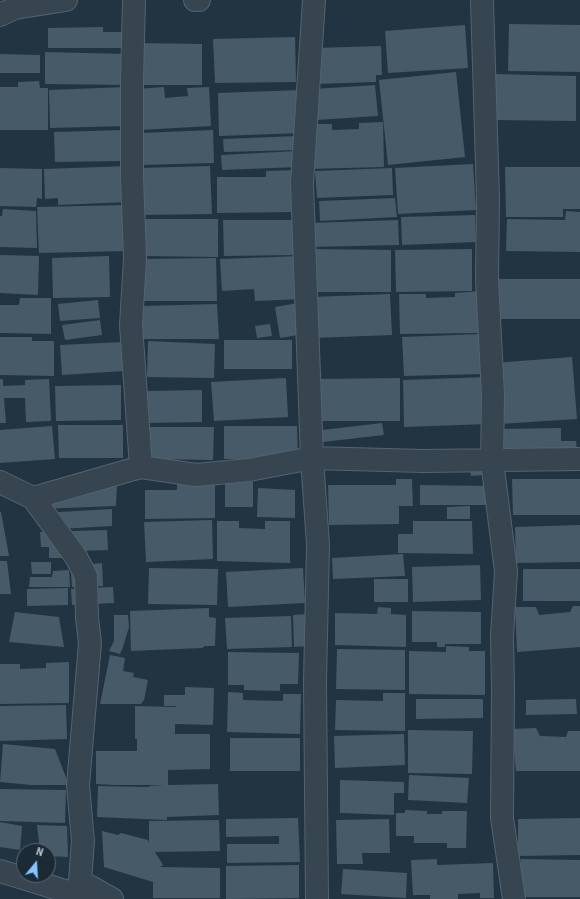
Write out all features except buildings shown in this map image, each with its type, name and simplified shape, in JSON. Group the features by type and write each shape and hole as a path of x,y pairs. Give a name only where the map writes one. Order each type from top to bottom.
{"street":[{"path":"0,15 14,8 66,0"},
{"path":"134,0 132,169 135,258 131,325 141,467"},
{"path":"314,0 302,183 312,458 318,545 315,681 317,899"},
{"path":"482,0 488,199 487,279 493,395 492,461 506,571 502,636 502,818 514,899"},
{"path":"32,498 141,467 196,475 249,470 312,458 415,461 580,459"},
{"path":"0,482 32,498 76,557 86,576 87,618 90,643 78,785 83,841 80,881 112,899"},
{"path":"0,871 91,899"}]}
